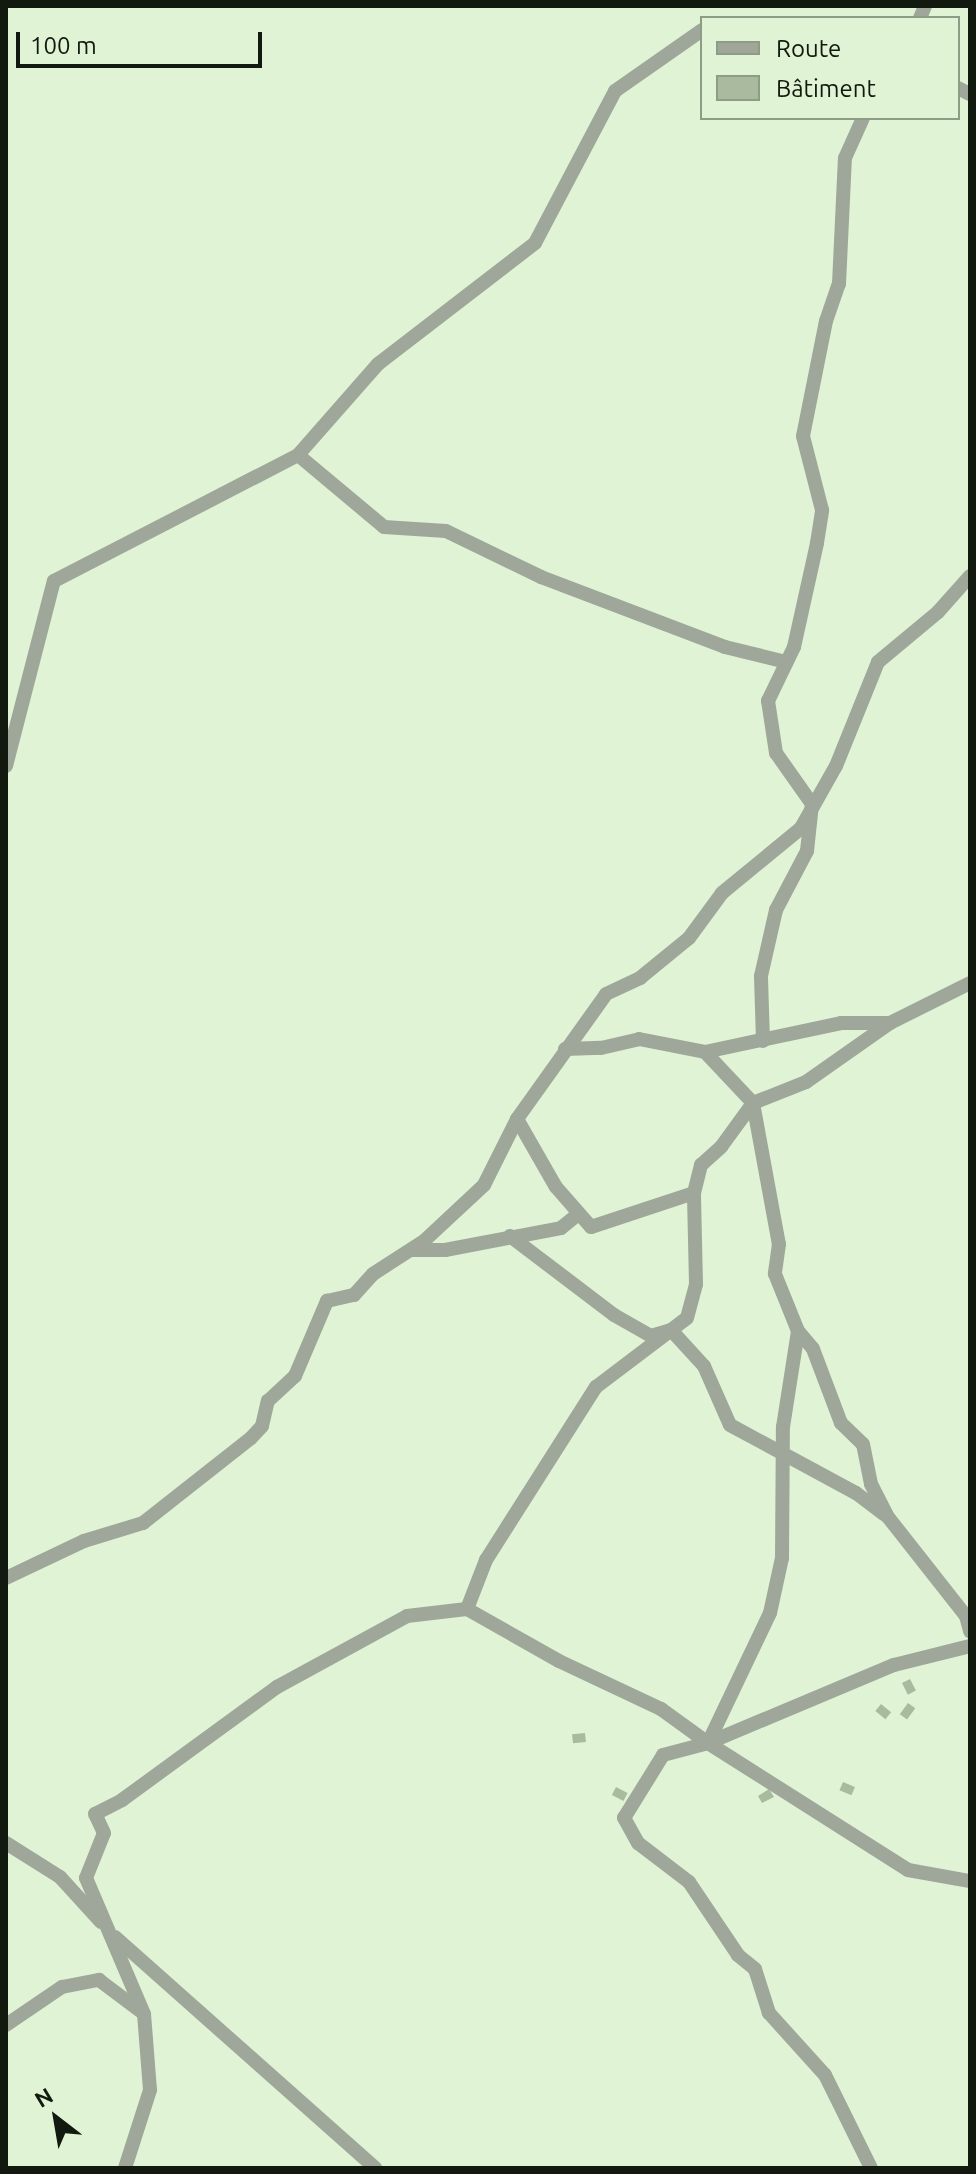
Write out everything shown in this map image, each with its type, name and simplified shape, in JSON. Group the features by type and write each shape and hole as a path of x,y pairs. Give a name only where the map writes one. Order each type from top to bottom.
{"street":[{"path":"6,766 54,581 298,455 378,364 535,243 615,91 700,31"},
{"path":"763,1041 761,976 776,910 807,851 812,804 786,775 771,729 768,701 786,662 801,617 822,510 803,436 826,321 839,284 845,158 862,120"},
{"path":"298,455 384,527 446,531 541,577 725,647 786,662"},
{"path":"6,1578 161,1512 262,1426 268,1401 295,1376 327,1301 354,1295 373,1274 410,1250 484,1185 517,1119 606,994 640,978 689,938 722,893 801,828 836,766 878,662 938,612 970,576"},
{"path":"467,1609 486,1560 596,1387 687,1318 696,1284 694,1193 701,1165 721,1147 753,1103 806,1082 890,1023 970,983"},
{"path":"565,1049 601,1048 639,1039 705,1052 841,1023 890,1023"},
{"path":"705,1052 753,1103 779,1244 775,1274 798,1331 813,1349 841,1423 863,1444 871,1484 888,1517 966,1616 970,1631"},
{"path":"517,1119 577,1215 591,1227 694,1193"},
{"path":"410,1250 445,1250 561,1228 577,1215"},
{"path":"510,1236 614,1315 651,1336 671,1330"},
{"path":"671,1330 704,1366 730,1425 856,1493 888,1517"},
{"path":"708,1743 770,1613 782,1558 782,1455 798,1331"},
{"path":"125,2168 150,2090 144,2014 113,1935 86,1878 104,1833 95,1814 122,1800 227,1718 407,1616 467,1609 559,1661 661,1709 708,1743 908,1870 970,1881"},
{"path":"871,2168 825,2075 769,2013 755,1969 738,1955 689,1882 638,1843 624,1818 663,1755 708,1743 894,1665 970,1646"},
{"path":"6,1843 60,1877 113,1935 375,2168"},
{"path":"6,2025 62,1987 99,1980 144,2014"}],"building":[{"path":"910,1679 916,1691 908,1695 902,1683"},
{"path":"908,1703 915,1708 907,1720 900,1714"},
{"path":"881,1704 891,1712 885,1719 875,1711"},
{"path":"585,1733 586,1742 573,1743 572,1734"},
{"path":"843,1782 855,1787 851,1795 839,1790"},
{"path":"616,1787 628,1793 623,1801 612,1795"},
{"path":"769,1789 774,1797 762,1803 758,1796"}]}
